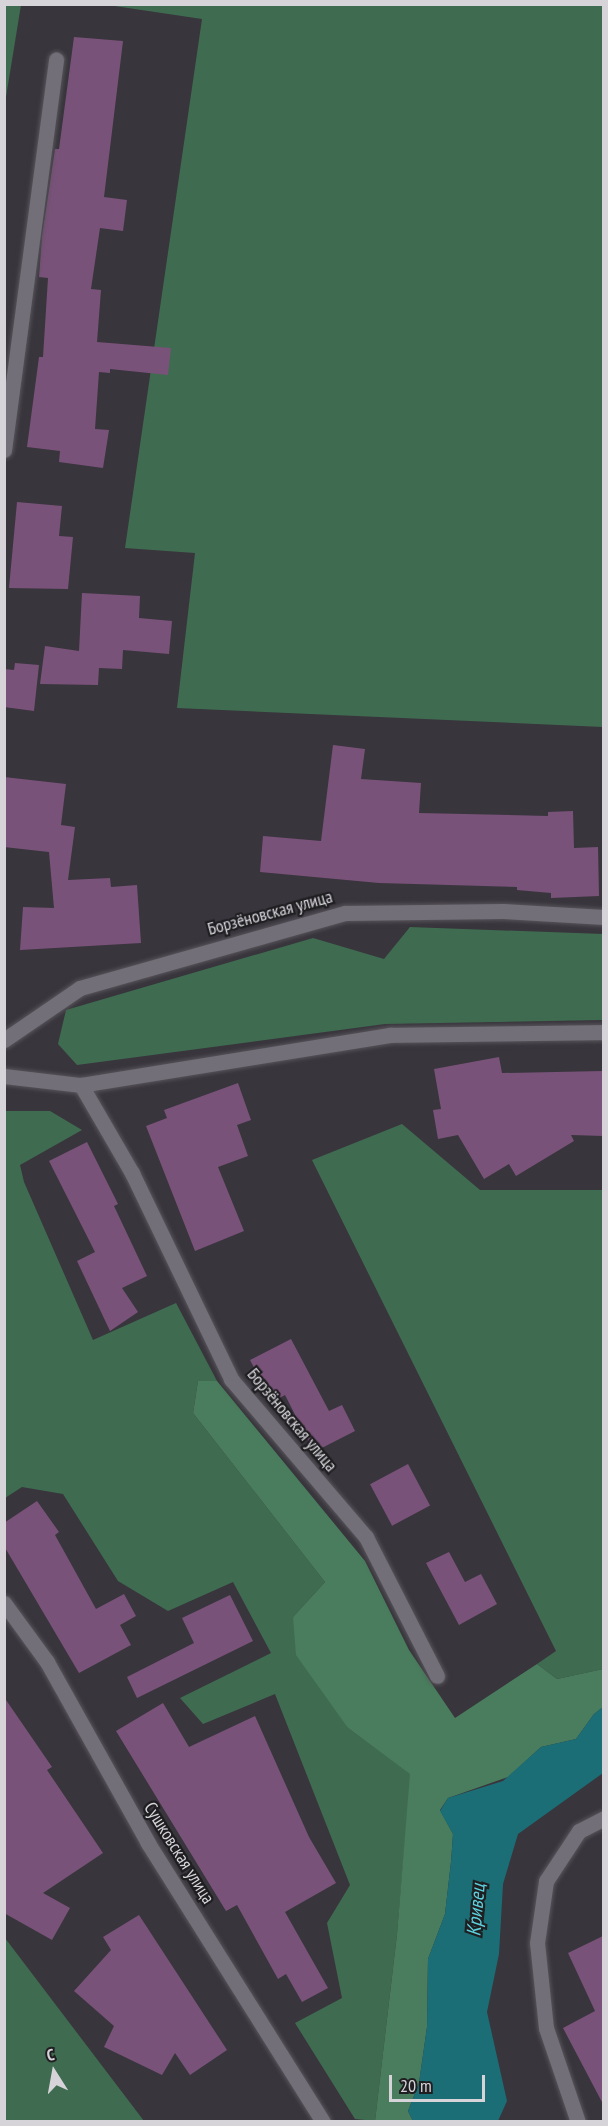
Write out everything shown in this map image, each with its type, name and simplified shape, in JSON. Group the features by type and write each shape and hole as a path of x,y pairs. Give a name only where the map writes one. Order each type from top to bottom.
{"street":[{"path":"4,450 56,59"},
{"name":"Борзёновская улица","path":"4,1040 80,988 345,913 503,911 603,917"},
{"path":"4,1076 81,1085 390,1035 603,1032"},
{"name":"Борзёновская улица","path":"81,1085 132,1173 231,1379 366,1537 437,1676"},
{"name":"Сушковская улица","path":"4,1603 47,1662 148,1843 323,2121"},
{"path":"578,2121 546,2028 537,1943 546,1881 579,1831 603,1818"}],"green space":[{"path":"4,5 21,5 5,103"},
{"path":"108,5 603,5 603,727 177,708 195,553 125,548 202,19"},
{"path":"410,927 603,934 603,1020 385,1024 77,1065 58,1044 66,1010 313,938 384,959"},
{"path":"4,1111 50,1111 82,1130 20,1165 24,1182 93,1340 176,1303 217,1381 198,1381 193,1413 325,1582 293,1617 348,1728 411,1774 397,1934 375,2121 355,2119 295,2023 342,1998 327,1923 350,1885 275,1694 203,1724 180,1698 271,1653 233,1582 168,1611 118,1581 63,1494 22,1487 5,1498"},
{"path":"402,1124 480,1190 603,1190 603,1669 557,1679 537,1664 556,1651 312,1160"},
{"path":"198,1381 217,1381 365,1561 409,1650 455,1718 537,1664 557,1679 603,1669 603,1707 594,1714 576,1739 541,1747 508,1777 448,1798 440,1810 453,1834 451,1862 445,1914 428,1959 427,2027 419,2083 408,2111 413,2121 375,2121 397,1934 410,1774 348,1728 296,1655 293,1617 325,1582 193,1413"},
{"path":"5,1938 144,2121 5,2121"}],"water":[{"name":"Кривец","path":"603,1707 603,1773 518,1834 503,1884 499,1954 487,2012 507,2101 498,2121 413,2121 408,2111 419,2083 427,2027 428,1959 445,1914 451,1862 453,1834 440,1811 448,1798 503,1781 541,1747 576,1739 594,1714"}],"building":[{"path":"74,37 123,41 104,197 127,200 123,231 100,228 91,289 101,290 97,342 171,348 168,375 110,369 110,373 99,372 95,429 109,430 103,468 59,462 60,451 27,447 39,357 43,357 48,278 39,277 42,236 55,149 59,149"},
{"path":"17,502 62,506 59,536 73,537 68,589 9,588"},
{"path":"82,593 140,596 139,618 172,621 169,654 123,650 122,669 99,668 98,685 40,684 45,646 79,651"},
{"path":"15,663 39,665 34,711 4,707 4,669 14,670"},
{"path":"333,745 365,749 361,779 421,783 419,813 548,816 548,812 573,811 574,848 598,847 599,896 551,898 551,893 517,890 517,887 379,883 260,872 263,836 321,841"},
{"path":"4,777 66,784 61,825 75,827 68,880 110,878 111,887 137,885 141,943 20,950 23,907 54,908 49,852 4,847"},
{"path":"499,1057 502,1073 603,1071 603,1136 571,1135 574,1141 516,1176 509,1164 484,1179 458,1135 438,1139 433,1110 441,1109 434,1069"},
{"path":"238,1083 251,1120 237,1125 248,1156 218,1167 244,1231 195,1251 146,1126 167,1118 164,1110"},
{"path":"87,1142 118,1204 114,1206 147,1276 122,1288 138,1312 110,1331 77,1261 95,1252 49,1161"},
{"path":"291,1339 329,1411 342,1405 355,1431 314,1452 285,1395 272,1402 250,1360"},
{"path":"408,1464 430,1505 392,1526 370,1484"},
{"path":"37,1501 59,1532 55,1535 96,1609 124,1594 136,1616 120,1625 131,1645 79,1673 4,1546 4,1523"},
{"path":"449,1552 465,1582 481,1574 497,1604 459,1625 426,1563"},
{"path":"230,1595 253,1641 137,1698 127,1677 194,1643 182,1618"},
{"path":"4,1697 52,1767 47,1770 103,1853 43,1893 70,1908 52,1940 4,1913"},
{"path":"163,1703 189,1747 255,1716 309,1837 336,1883 285,1912 328,1988 302,2002 286,1974 278,1979 237,1905 226,1911 116,1731"},
{"path":"139,1915 227,2050 190,2075 175,2053 162,2075 104,2047 114,2026 74,1991 111,1950 103,1937"},
{"path":"603,1936 603,2104 563,2028 595,2011 568,1953"}]}
